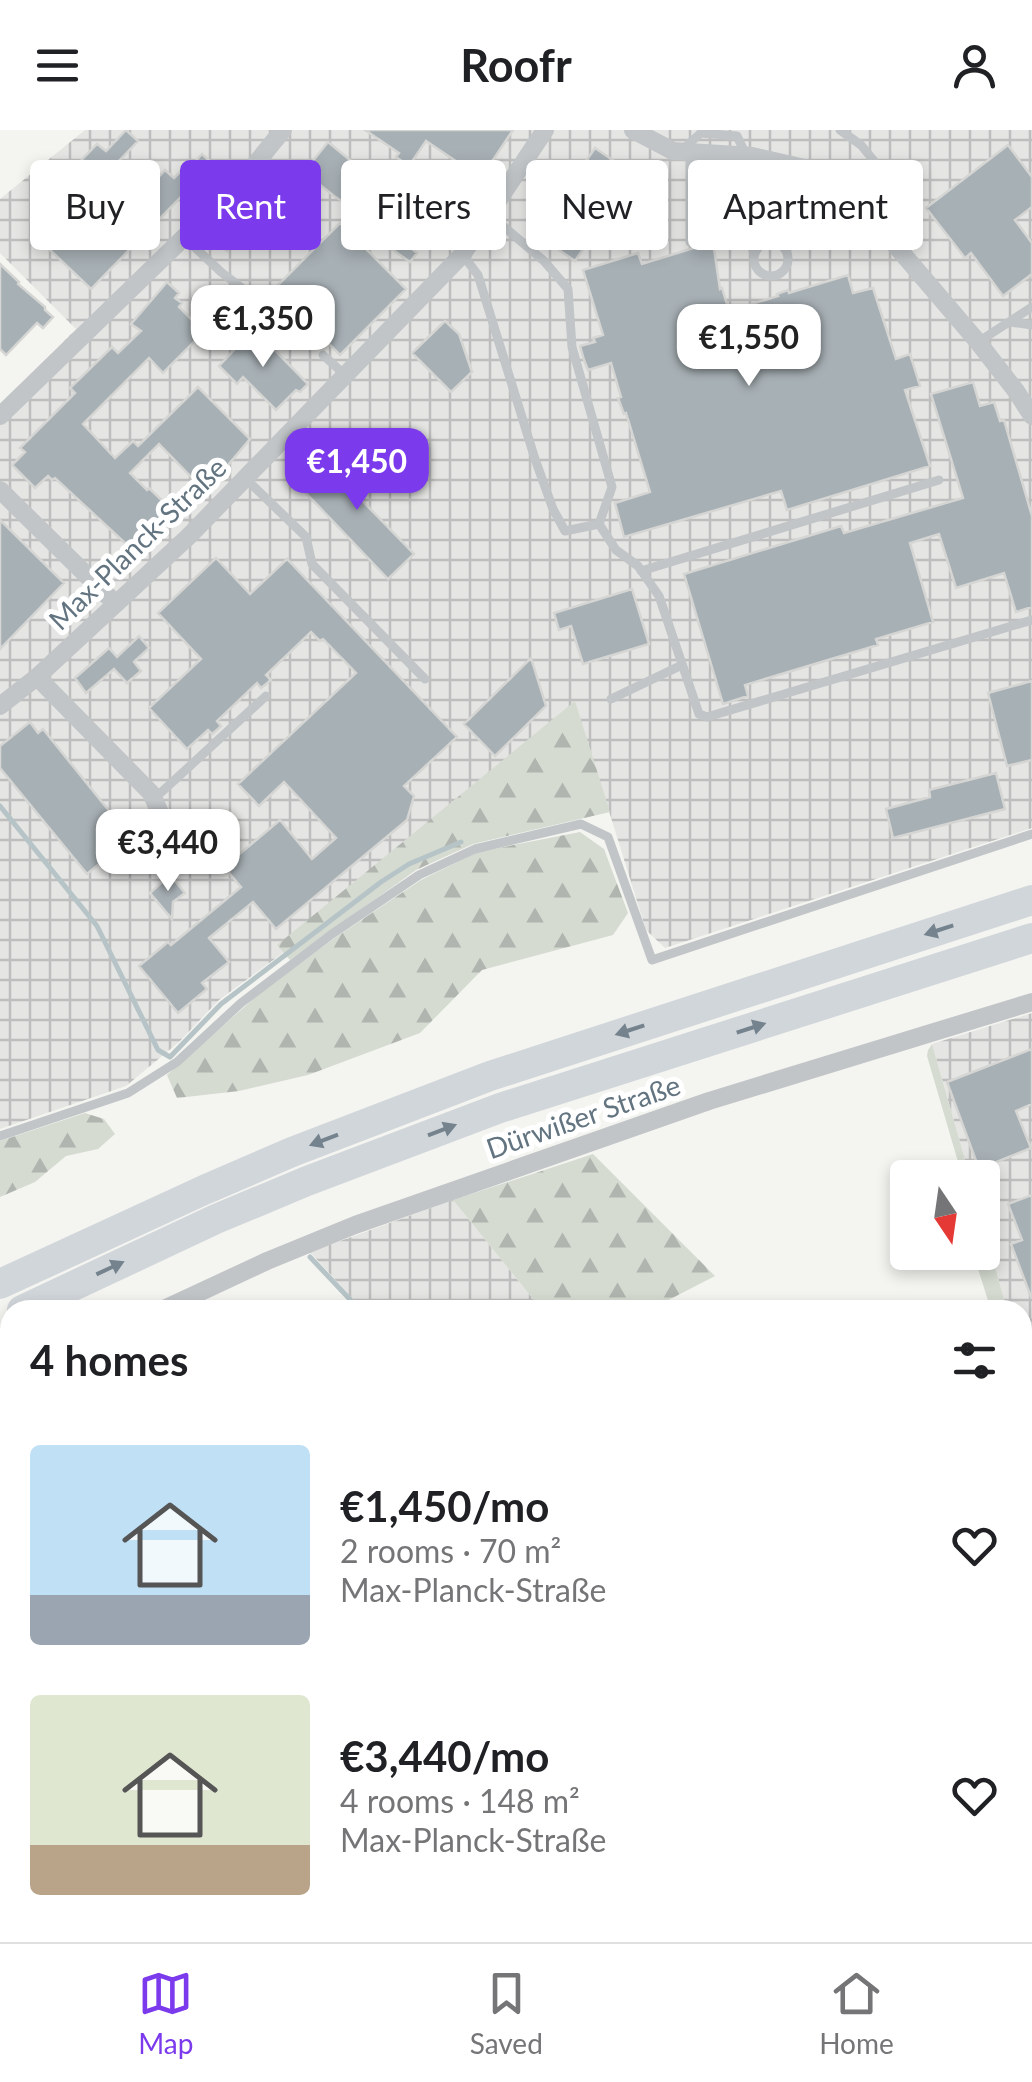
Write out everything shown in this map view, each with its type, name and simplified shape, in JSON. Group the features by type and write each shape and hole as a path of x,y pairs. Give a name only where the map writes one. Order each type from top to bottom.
{"highway":[{"path":"0,1284 292,1152 473,1082 1032,900"},
{"path":"43,1300 216,1219 500,1108 1032,938"}],"street":[{"path":"259,160 283,130"},
{"name":"Max-Planck-Straße","path":"506,188 544,130"},
{"path":"633,130 673,151 763,160"},
{"path":"0,416 180,241"},
{"name":"Max-Planck-Straße","path":"0,706 37,677 189,536 465,250"},
{"path":"898,250 978,342 1032,416"},
{"path":"0,490 115,603"},
{"path":"37,677 152,793 167,828"},
{"name":"Dürwißer Straße","path":"183,1300 355,1225 709,1101 1032,1002"}],"lane":[{"path":"840,130 872,160"},
{"path":"685,152 688,172"},
{"path":"739,155 739,160"},
{"path":"506,229 544,261 568,289 572,347 612,487 599,524"},
{"path":"198,250 294,328"},
{"path":"753,250 754,257"},
{"path":"462,254 478,274 553,509 565,531 599,524"},
{"path":"978,342 1032,308"},
{"path":"1009,322 1032,326"},
{"path":"323,356 344,376"},
{"path":"245,478 306,537 312,564 426,680"},
{"path":"641,570 939,480"},
{"path":"599,524 616,550 641,570 658,596 699,714 707,718 1032,620"},
{"path":"611,698 682,665"},
{"path":"154,799 266,696"},
{"path":"0,1136 128,1092 177,1062 241,1002 332,934 419,875 475,848 581,824 608,837 652,960 1032,834"}],"shaded area":[{"path":"85,130 1032,130 1032,828 665,948 646,930 575,702 278,946 284,952 219,1000 179,1042 126,1086 0,1129 0,406 76,329 0,253 0,199 30,175 30,250 160,250 160,160 48,160"},
{"path":"1032,1013 1032,1300 1004,1300 996,1270 1000,1270 1000,1160 965,1160 932,1044"},
{"path":"453,1200 534,1300 354,1300 310,1252"}],"green space":[{"path":"575,701 610,812 473,844 416,870 290,960 277,945"},
{"path":"580,832 604,849 628,913 613,935 482,970 420,1033 308,1075 239,1091 177,1098 167,1075 266,988 421,880 478,852"},
{"path":"932,1044 965,1160 957,1160 928,1050"},
{"path":"85,1113 104,1119 115,1134 98,1149 66,1156 35,1182 0,1197 0,1141"},
{"path":"593,1154 715,1276 668,1300 534,1300 453,1200"},
{"path":"978,1270 996,1270 1004,1300 988,1300"}],"building":[{"path":"126,130 138,141 120,160 82,160 97,144 106,151"},
{"path":"365,130 513,130 493,160 454,160 426,141 413,160 400,160 396,157 399,153"},
{"path":"328,142 350,160 341,160 341,201 321,186 321,160 314,160"},
{"path":"1008,145 1032,177 1032,207 1015,220 1032,243 1032,274 1003,296 971,253 965,258 926,208"},
{"path":"595,148 613,160 587,160"},
{"path":"165,170 174,178 180,172 180,198 160,218 160,176"},
{"path":"340,223 341,250 367,250 406,289 340,355 274,289 313,250 321,250 321,242"},
{"path":"50,250 129,250 91,289"},
{"path":"393,250 413,250 417,253 410,262"},
{"path":"559,250 583,250 575,261"},
{"path":"688,250 714,250 720,289 729,311 788,290 789,293 848,275 853,293 873,288 896,359 910,354 920,386 905,390 930,466 787,510 781,491 624,537 615,503 650,492 618,398 621,397 611,363 588,370 584,360 580,346 603,335 583,270 638,253 642,264"},
{"path":"0,264 53,317 43,328 37,323 6,355 0,349"},
{"path":"167,282 179,293 175,298 182,303 179,307 204,332 163,373 149,358 83,424 115,458 133,441 138,446 198,387 250,439 228,465 201,487 159,444 130,473 178,516 139,556 55,478 48,476 35,488 12,465 25,452 20,448 75,393 70,388 112,347 118,353 141,331 131,324"},
{"path":"445,321 459,334 472,372 451,392 412,353"},
{"path":"254,329 308,384 276,410 243,377 237,384 219,366"},
{"path":"973,382 980,406 994,402 1000,421 1004,420 1032,516 1032,607 1016,612 1004,573 956,588 939,534 910,543 933,622 876,639 878,645 745,685 748,696 723,704 684,574 841,526 844,533 963,498 931,394"},
{"path":"343,445 358,455 365,467 347,485 414,554 388,579 303,490 332,463 328,459 332,449"},
{"path":"0,520 64,583 0,649"},
{"path":"216,558 250,594 287,559 457,737 404,786 414,796 407,820 276,929 253,902 209,938 229,962 202,983 207,989 178,1013 139,966 241,887 224,867 280,820 312,859 336,838 284,782 259,806 238,784 356,673 311,632 266,675 271,680 261,688 257,683 217,721 221,726 218,729 212,734 208,730 187,749 149,708 201,659 158,613"},
{"path":"632,589 649,644 583,664 571,626 559,630 554,613"},
{"path":"139,636 149,648 134,662 141,671 127,683 114,669 86,693 75,678 109,648 117,657"},
{"path":"531,658 546,706 495,756 464,724"},
{"path":"1032,681 1032,760 1007,766 988,693"},
{"path":"30,722 38,733 43,729 131,838 87,874 0,768 0,746"},
{"path":"996,773 1005,809 893,838 886,809 930,797 929,790"},
{"path":"170,875 185,893 173,902 172,919 150,893"},
{"path":"1032,1049 1032,1104 1016,1111 1031,1148 1000,1161 976,1160 947,1082"},
{"path":"1032,1195 1031,1297 1011,1244 1022,1240 1008,1204"}],"waterway":[{"path":"0,806 97,926 158,1050 170,1057 221,1004 381,882 409,864 461,842"},
{"path":"310,1257 351,1300"}]}
